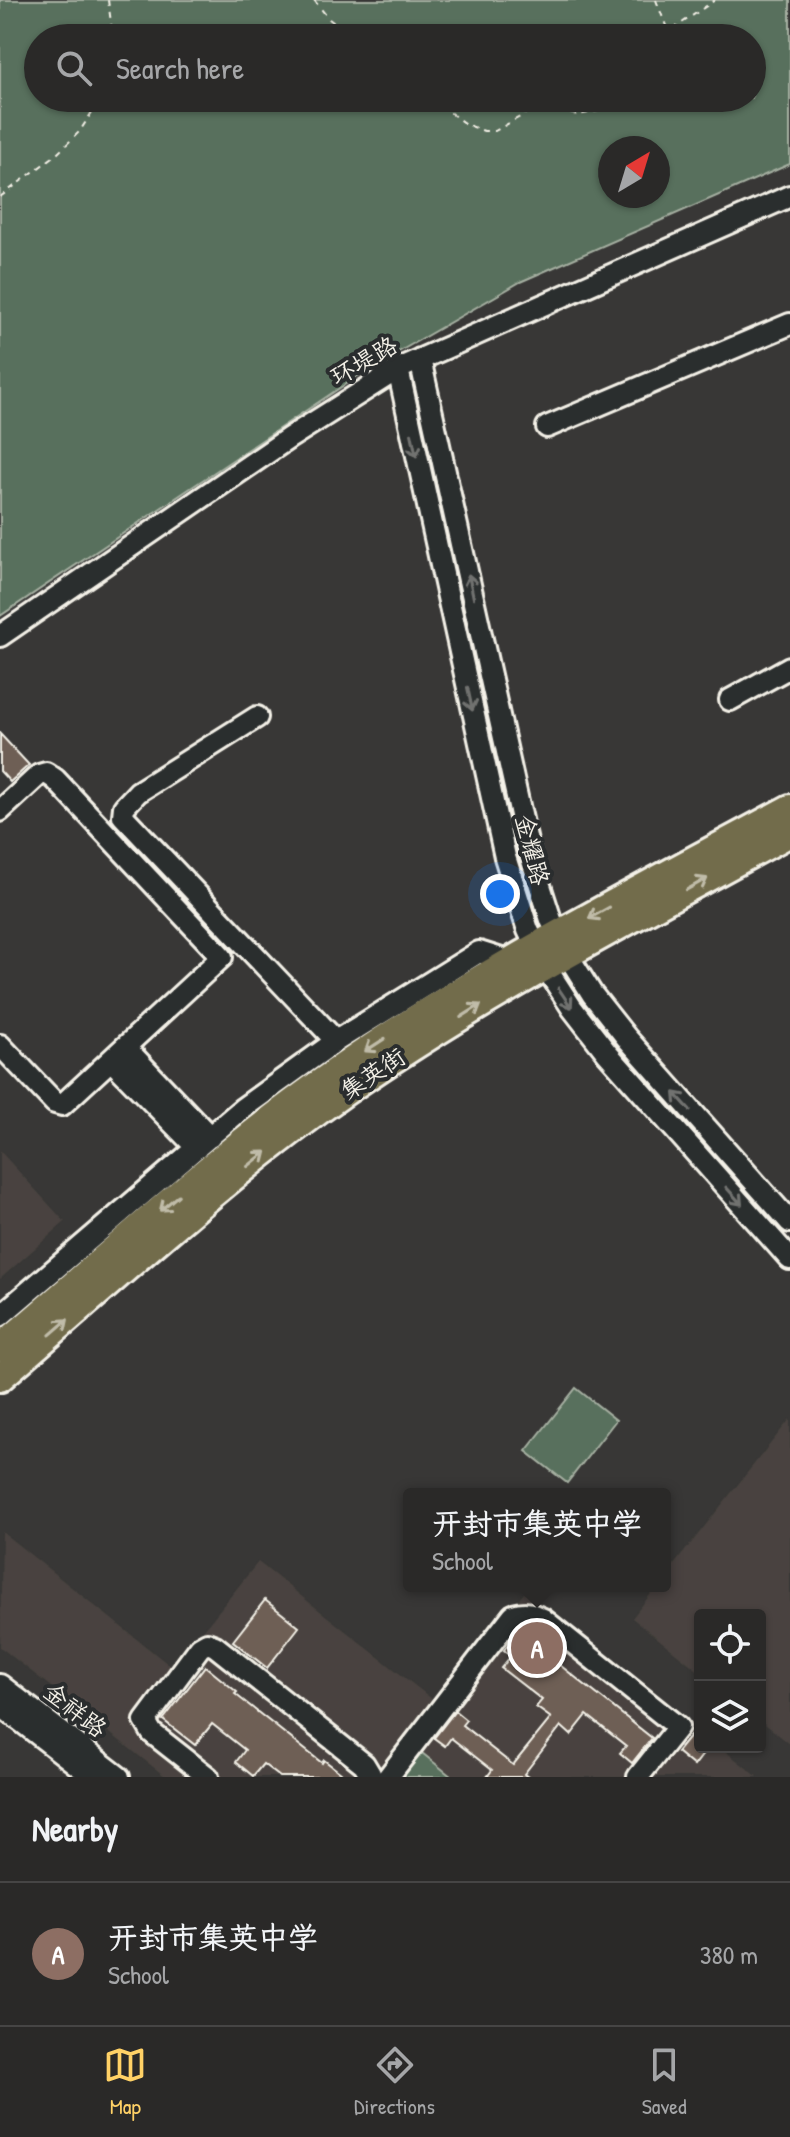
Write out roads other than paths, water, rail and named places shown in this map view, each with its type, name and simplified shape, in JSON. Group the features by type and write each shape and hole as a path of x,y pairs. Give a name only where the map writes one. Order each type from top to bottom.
{"main road":[{"name":"集英街","path":"0,1378 282,1138 389,1062 489,1000 552,952 790,808"},
{"name":"集英街","path":"0,1348 268,1120 377,1043 511,962 552,952 790,833"}],"street":[{"name":"环堤路","path":"0,636 289,438 398,369 790,196"},
{"path":"547,427 790,324"},
{"name":"金耀路","path":"420,359 529,851 543,899 552,952 590,1033 790,1259"},
{"name":"金耀路","path":"398,369 505,857 520,907 552,952 790,1222"},
{"path":"730,700 790,667"},
{"path":"257,717 138,792 124,807 123,816 336,1041"},
{"path":"0,811 39,775 46,773 222,957 62,1105 55,1103 0,1045"},
{"path":"0,1316 243,1108 336,1041 479,952 511,962"},
{"path":"118,1053 203,1143"},
{"path":"388,1777 513,1615 523,1612 543,1619 678,1727 638,1777"},
{"path":"208,1777 152,1733 145,1721 200,1647 207,1643 215,1646 364,1764 370,1774 368,1777"},
{"name":"金祥路","path":"0,1685 119,1777"},
{"name":"金祥路","path":"2,1709 93,1777"}],"place":[{"name":"开封市集英中学","path":"537,1648"}]}
